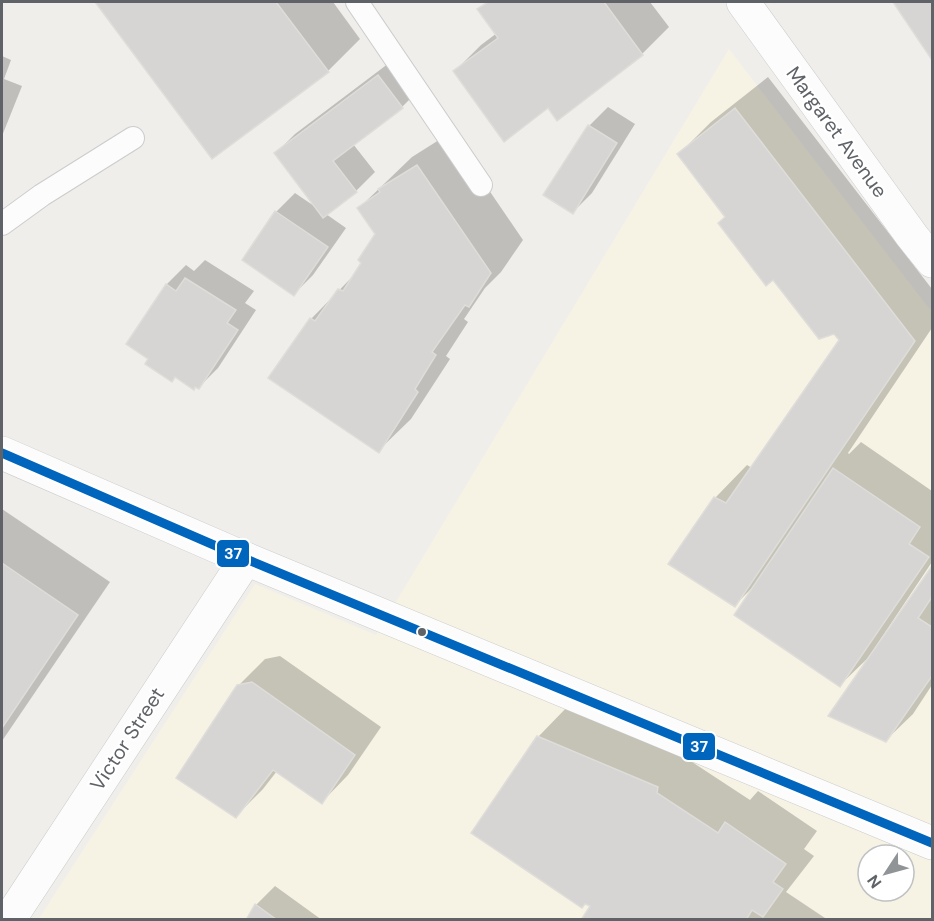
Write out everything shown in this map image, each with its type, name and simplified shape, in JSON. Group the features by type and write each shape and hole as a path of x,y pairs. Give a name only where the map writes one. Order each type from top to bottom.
{"main road":[{"name":"Margaret Avenue","path":"743,2 912,236 933,261"},
{"path":"2,453 246,559 933,843"},
{"name":"Victor Street","path":"9,920 246,559"}],"lane":[{"path":"357,2 481,185"},
{"path":"2,224 42,195 134,138"}],"shaded area":[{"path":"729,49 932,310 932,919 38,920 255,584 376,635"}],"building":[{"path":"95,2 276,2 329,72 212,159"},
{"path":"488,2 604,2 643,55 557,121 548,108 504,142 453,71 498,38 477,9"},
{"path":"893,2 932,2 932,60"},
{"path":"378,75 403,108 333,161 357,192 323,218 274,153"},
{"path":"735,108 915,341 735,607 668,564 714,497 726,503 839,340 834,334 819,339 773,280 766,286 718,223 725,217 677,154"},
{"path":"588,125 617,143 573,214 543,195"},
{"path":"417,165 491,273 469,307 465,305 432,352 436,355 415,389 418,392 379,453 268,378 310,318 315,321 338,289 343,291 361,263 358,260 375,234 357,208 380,192 378,189"},
{"path":"275,211 328,247 294,296 242,260"},
{"path":"185,278 236,310 227,323 238,330 199,389 195,387 194,390 175,377 172,382 145,364 148,359 126,344 166,284 176,291"},
{"path":"833,468 920,527 909,544 929,557 840,687 734,615"},
{"path":"2,563 78,615 2,728"},
{"path":"932,566 932,597 918,618 932,627 932,676 886,742 828,716"},
{"path":"252,682 355,755 322,804 273,770 236,818 176,778 237,685"},
{"path":"537,736 658,787 657,793 718,833 725,822 786,864 773,882 783,889 763,917 752,910 746,920 581,920 590,906 585,904 582,908 471,833"},
{"path":"255,904 277,920 246,920"}],"transit line":[{"name":"37","path":"2,453 246,559 932,843"}]}
